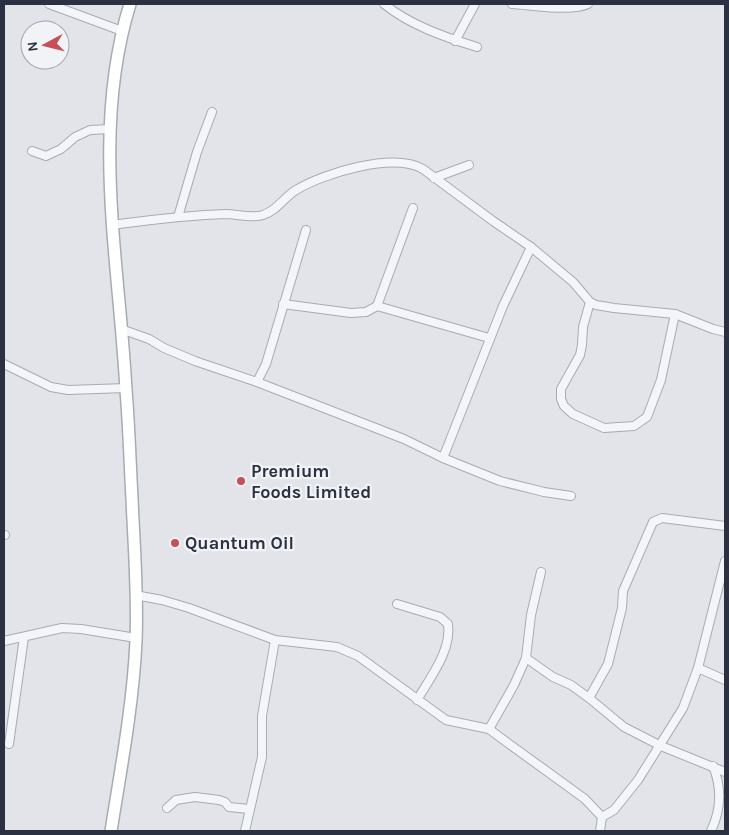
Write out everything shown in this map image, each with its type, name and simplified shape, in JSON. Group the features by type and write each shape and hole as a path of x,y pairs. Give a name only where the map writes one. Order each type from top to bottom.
{"main road":[{"path":"111,831 127,726 136,638 135,558 126,388 112,226 109,165 114,73 122,31 130,4"}],"street":[{"path":"49,4 122,31"},
{"path":"384,4 398,15 455,41 477,47"},
{"path":"455,41 475,4"},
{"path":"512,4 560,8 588,4"},
{"path":"178,217 197,152 212,112"},
{"path":"32,151 46,156 60,149 75,137 90,130 110,129"},
{"path":"112,226 178,217 228,214 260,216 278,208 295,190 338,172 365,165 417,165 531,246 573,282 590,302 614,308 675,314 725,332"},
{"path":"434,178 470,165"},
{"path":"283,304 351,313 366,312 377,306 413,208"},
{"path":"257,382 266,364 306,230"},
{"path":"442,458 489,338 519,268 531,246"},
{"path":"590,302 583,327 580,355 561,390 561,399 564,406 573,414 604,428 634,426 647,417 661,380 675,314"},
{"path":"377,306 489,338"},
{"path":"121,329 149,339 164,348 195,361 257,382 404,439 442,458 500,481 544,492 571,496"},
{"path":"4,366 50,387 78,391 126,388"},
{"path":"589,698 608,664 622,608 623,591 653,522 662,518 725,526"},
{"path":"602,817 614,810 638,780 683,708 698,668 725,561"},
{"path":"489,729 514,685 526,658 531,615 541,572"},
{"path":"135,595 189,608 275,640 337,647 358,656 446,720 489,729 585,799 602,817"},
{"path":"716,596 725,599"},
{"path":"397,604 440,617 448,624 448,637 442,656 418,700"},
{"path":"4,641 62,628 82,629 136,638"},
{"path":"9,744 24,637"},
{"path":"244,831 262,757 262,716 275,640"},
{"path":"526,658 553,677 571,685 624,727 661,746 725,772"},
{"path":"698,668 725,680"},
{"path":"711,831 715,823 720,801 719,784 713,766"},
{"path":"167,808 176,800 195,797 219,800 225,802 229,807 249,809"},
{"path":"600,831 602,817"}],"place":[{"name":"Premium Foods Limited","path":"241,481"},
{"name":"Quantum Oil","path":"175,543"}]}
